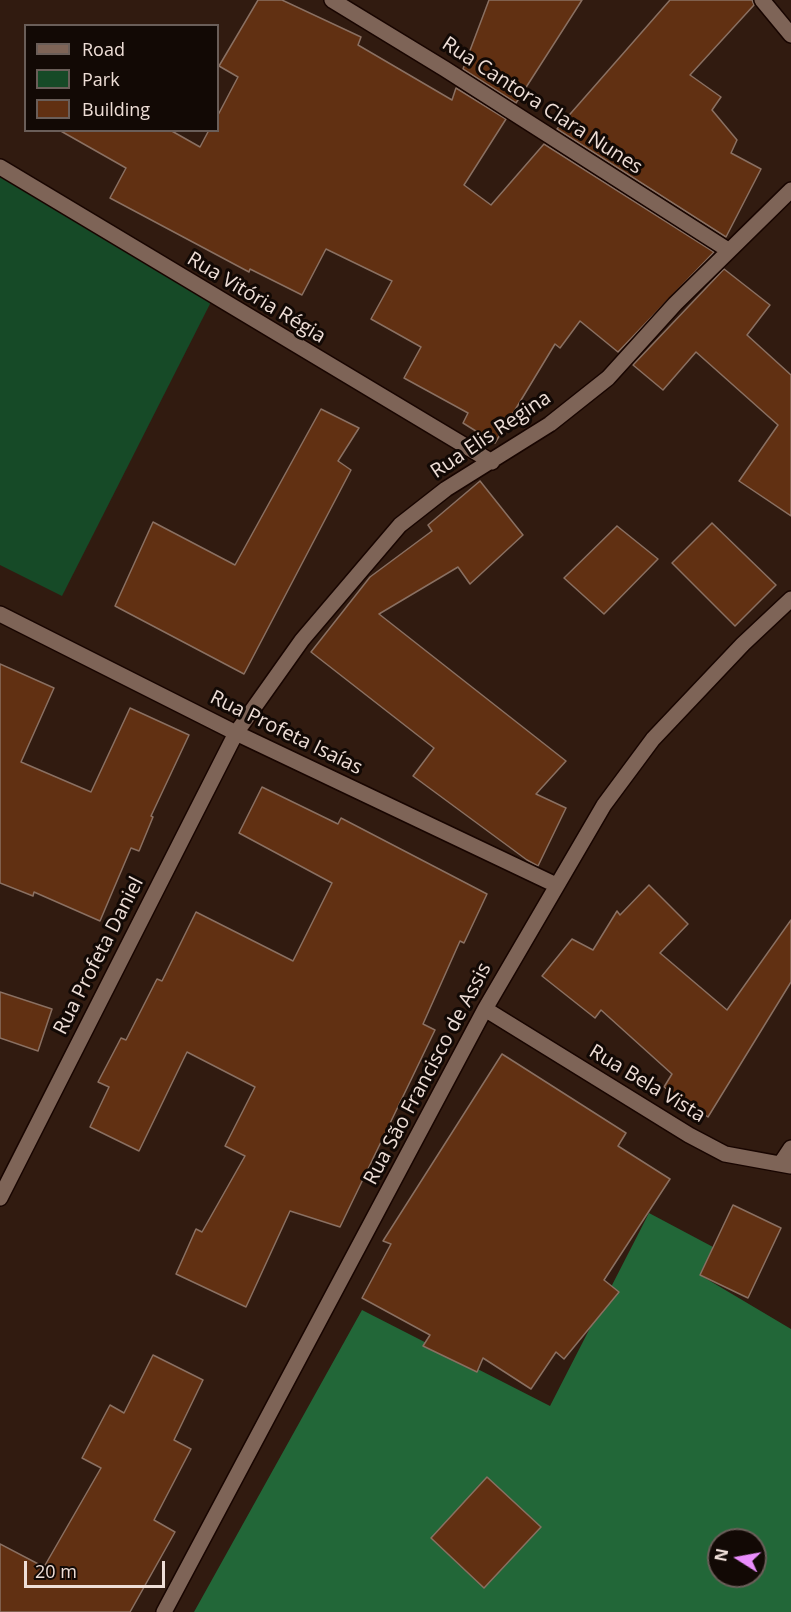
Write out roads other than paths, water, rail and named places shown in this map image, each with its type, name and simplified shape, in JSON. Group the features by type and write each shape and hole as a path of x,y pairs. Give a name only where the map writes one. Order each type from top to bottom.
{"street":[{"name":"Rua Cantora Clara Nunes","path":"332,0 445,69 728,250"},
{"path":"762,0 791,35"},
{"name":"Rua Vitória Régia","path":"0,167 492,462"},
{"name":"Rua Elis Regina","path":"236,733 302,640 400,525 446,489 550,424 608,378 728,250 791,190"},
{"name":"Rua São Francisco de Assis","path":"164,1612 485,1009 604,805 653,739 742,644 791,599"},
{"name":"Rua Profeta Isaías","path":"0,614 236,733 556,885"},
{"name":"Rua Profeta Daniel","path":"0,1198 236,733"},
{"name":"Rua Bela Vista","path":"485,1009 689,1135 726,1154 786,1164 791,1148"}]}
